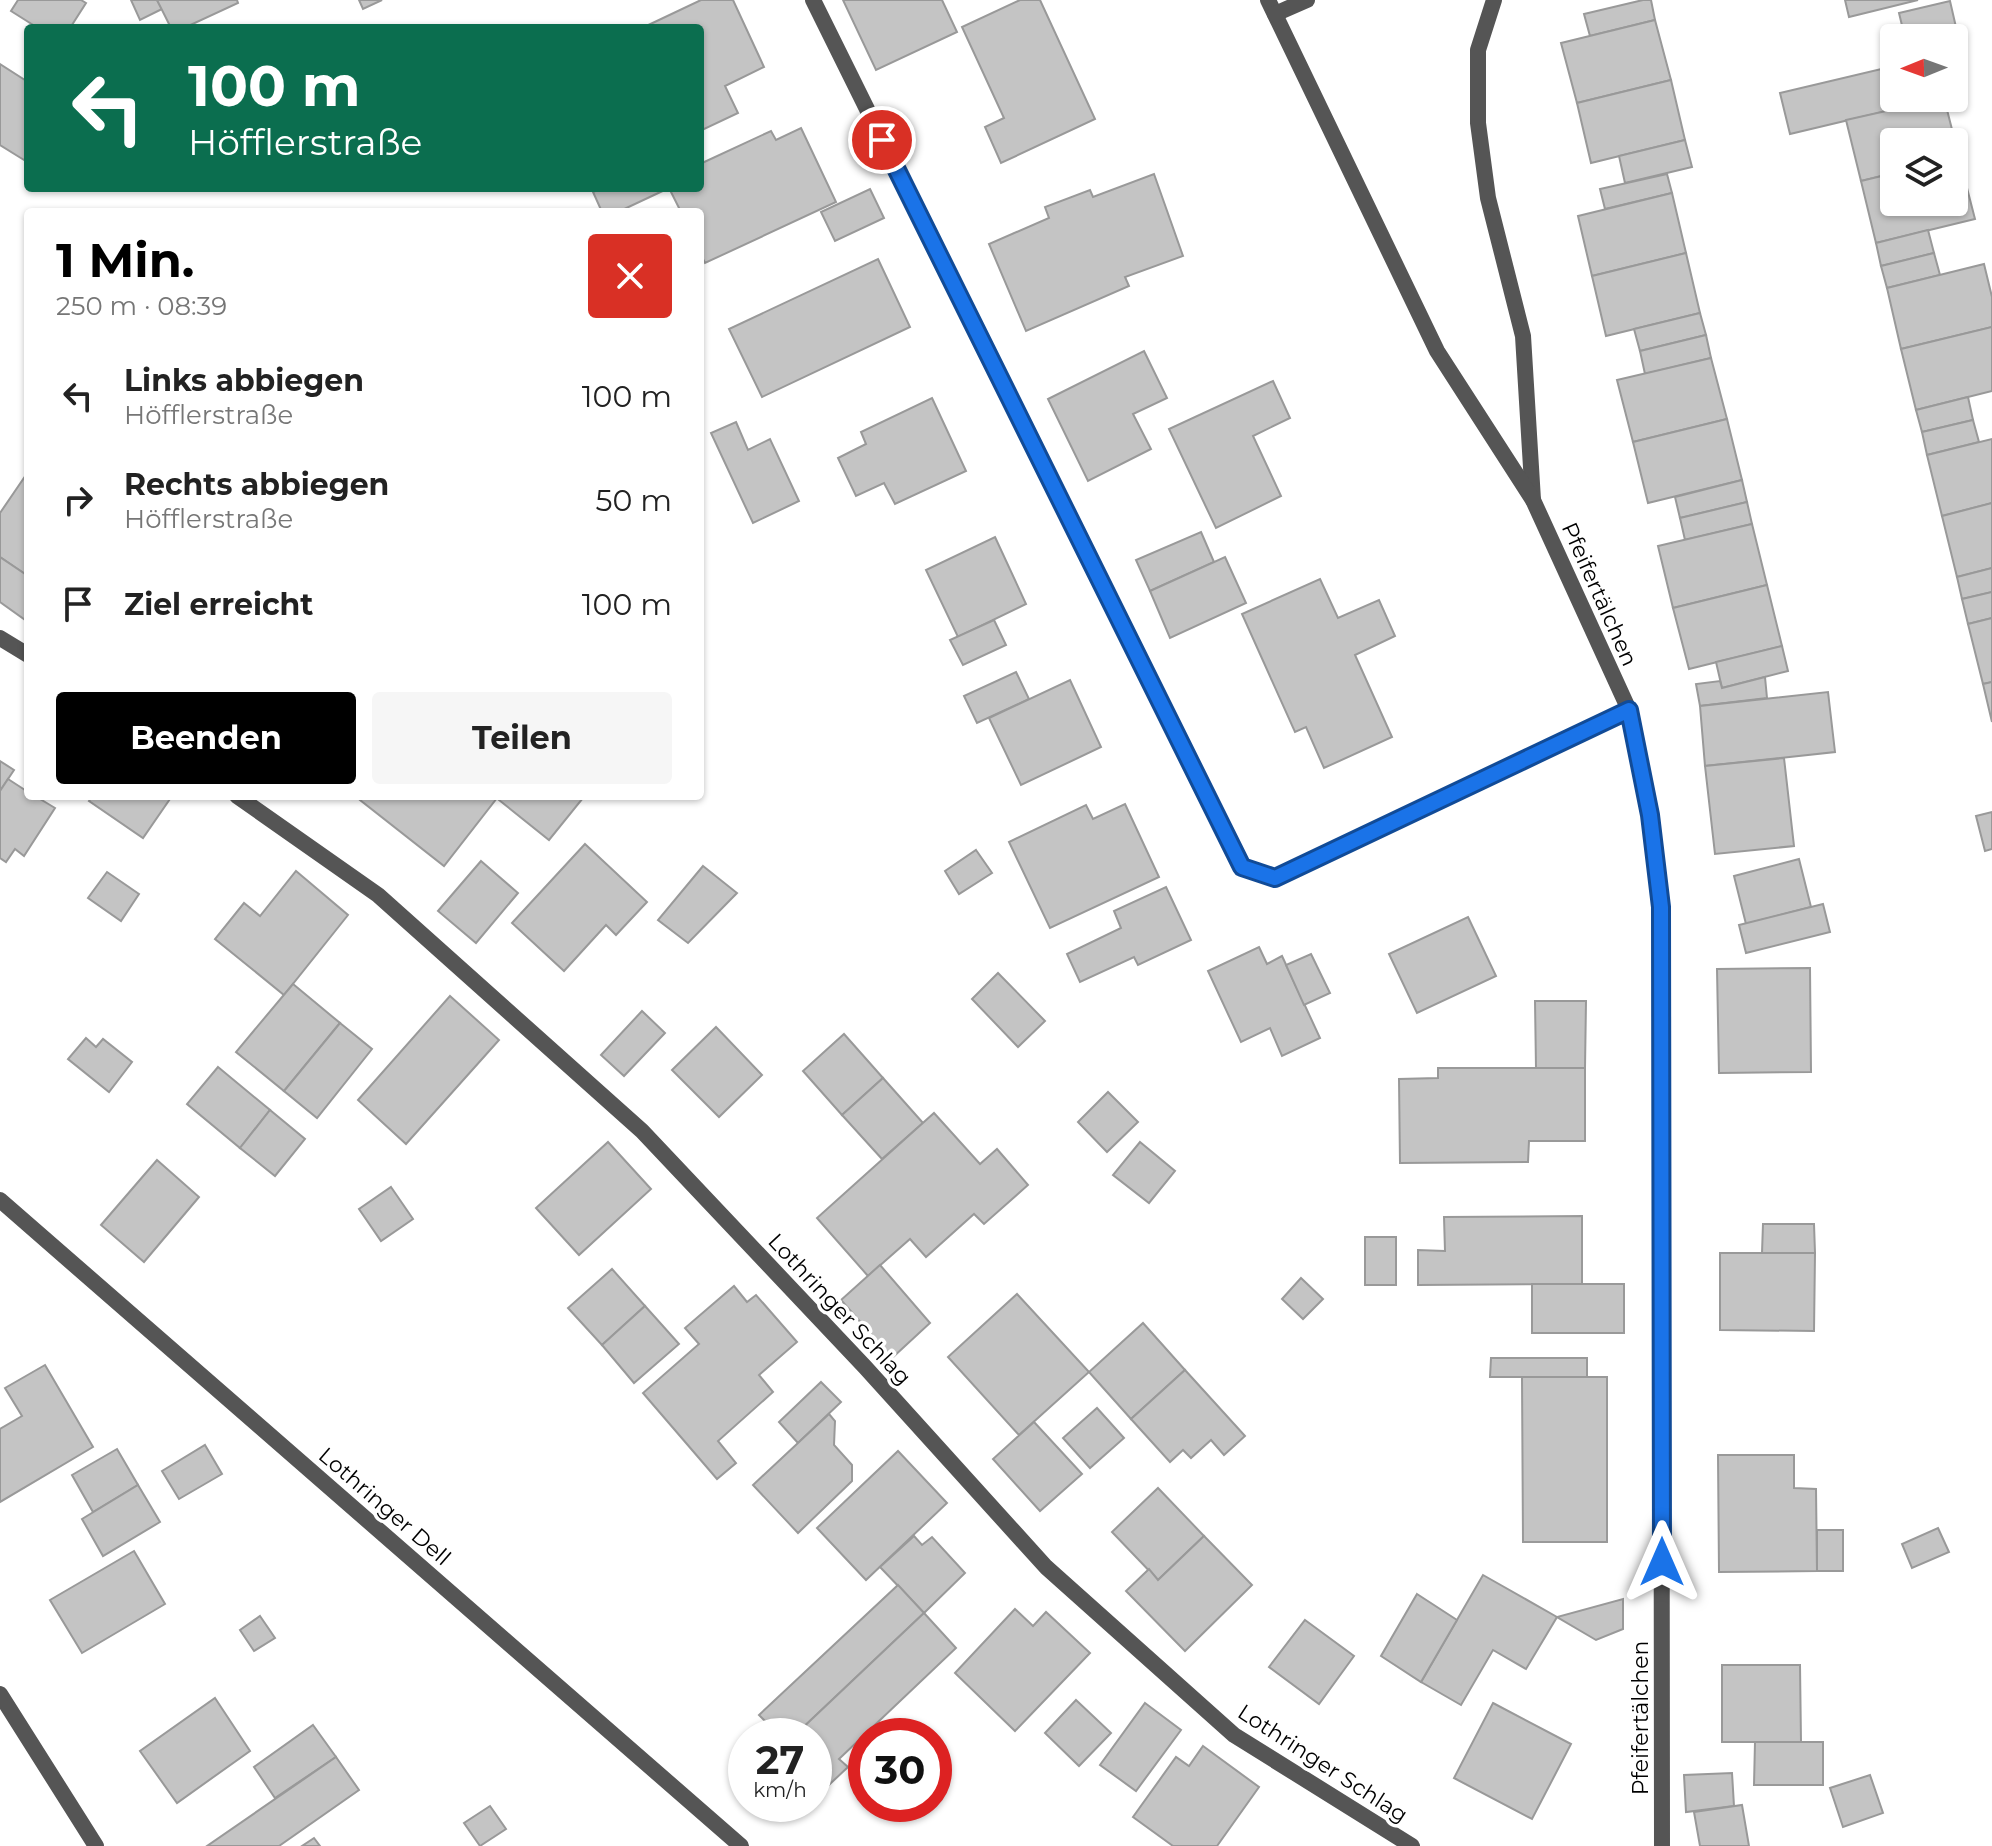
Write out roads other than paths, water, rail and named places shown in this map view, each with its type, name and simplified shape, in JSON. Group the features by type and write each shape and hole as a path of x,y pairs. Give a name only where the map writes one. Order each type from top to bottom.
{"street":[{"path":"813,0 1242,867 1275,878 1629,710"},
{"path":"1271,7 1307,0"},
{"path":"1494,0 1478,50 1478,123 1488,198 1523,336 1533,500"},
{"name":"Pfeifertälchen","path":"1271,7 1437,351 1533,500 1629,710 1650,815 1661,907 1662,1846"},
{"path":"0,638 24,653"},
{"name":"Lothringer Schlag","path":"243,800 378,895 642,1131 865,1367 1046,1567 1234,1735 1412,1846"},
{"name":"Lothringer Dell","path":"0,1200 741,1846"},
{"path":"0,1694 96,1846"}]}
